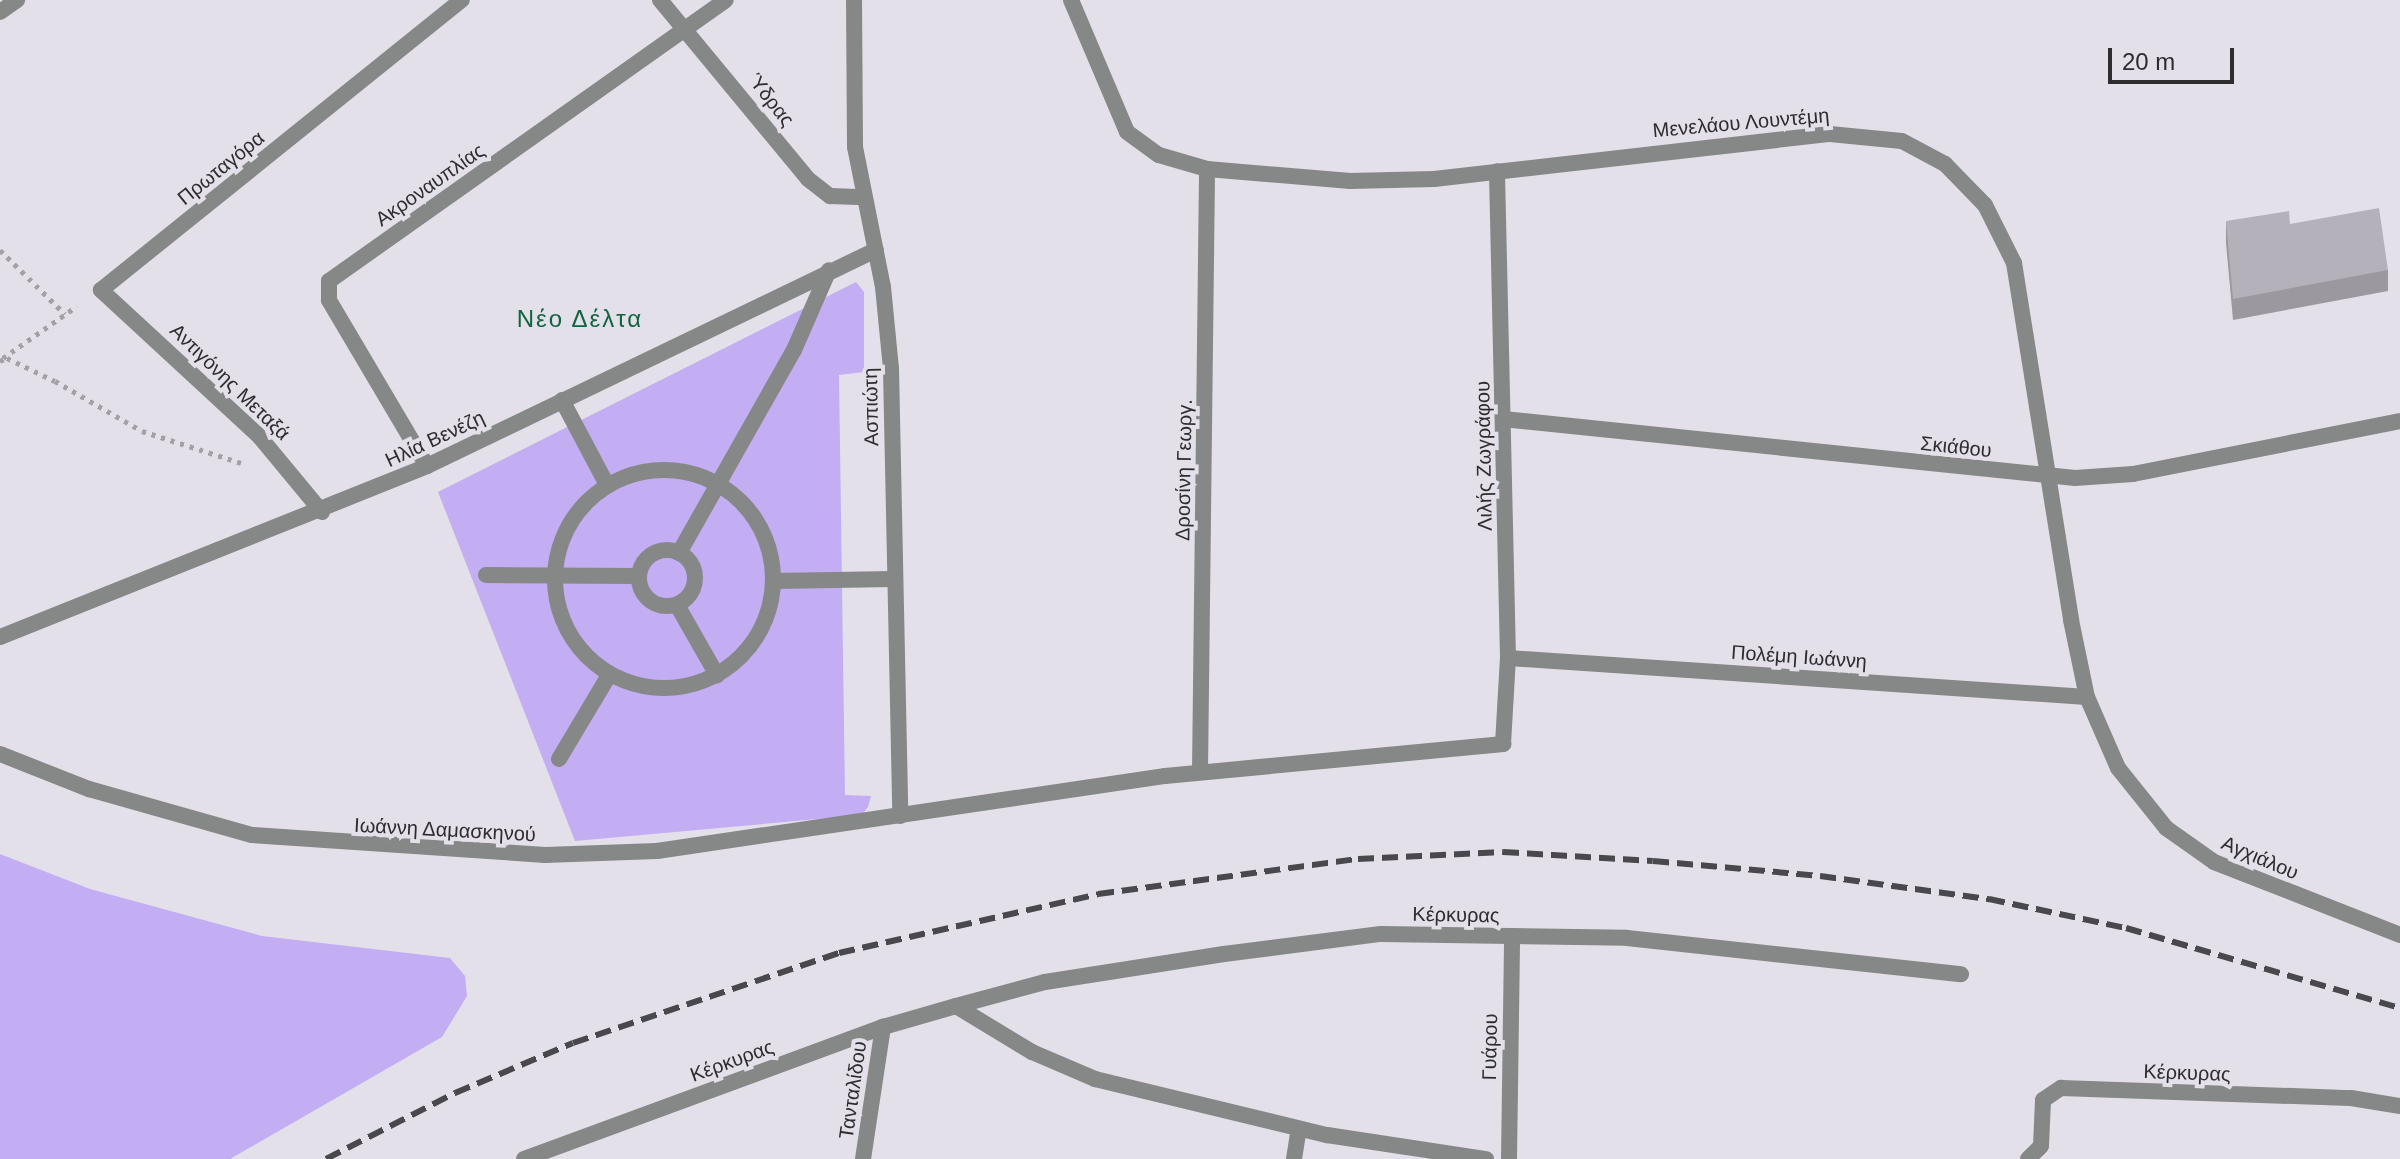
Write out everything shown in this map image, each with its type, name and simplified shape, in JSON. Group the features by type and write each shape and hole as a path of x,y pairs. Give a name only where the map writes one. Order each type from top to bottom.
{"street":[{"path":"0,12 17,0"},
{"name":"Πρωταγόρα","path":"101,290 462,0"},
{"name":"Ύδρας","path":"660,0 688,29 808,179 830,196 864,197"},
{"name":"Ακροναυπλίας","path":"427,466 329,300 329,281 726,0"},
{"name":"Ασπιώτη","path":"854,0 853,123 876,250 891,369 900,816"},
{"name":"Μενελάου Λουντέμη","path":"1071,0 1127,132 1159,155 1207,169 1350,181 1497,171 1830,134 1902,141 1930,154 1976,193 2014,263 2047,477 2087,697"},
{"name":"Δροσίνη Γεωργ.","path":"1200,772 1207,169"},
{"name":"Λιλής Ζωγράφου","path":"1497,171 1508,658 1507,739"},
{"name":"Ηλία Βενέζη","path":"0,637 322,512 427,466 876,250"},
{"path":"679,553 794,350 829,270"},
{"name":"Αντιγόνης Μεταξά","path":"101,290 286,464 322,512"},
{"path":"562,400 607,485"},
{"name":"Σκιάθου","path":"1503,419 2047,477 2133,474 2400,421"},
{"path":"667,470 718,485 756,520 766,539 773,581 758,636 717,675 696,685 652,689 609,675 578,648 566,631 555,576 566,530 576,513 607,485 646,471 667,470"},
{"path":"639,576 653,554 679,553"},
{"path":"639,576 651,601 677,605 691,593 695,575 679,553"},
{"path":"486,575 639,576"},
{"path":"773,581 894,579"},
{"path":"677,605 717,675"},
{"name":"Πολέμη Ιωάννη","path":"1508,658 2087,697"},
{"path":"559,759 609,675"},
{"name":"Αγχιάλου","path":"2087,697 2118,768 2139,799 2197,852 2231,870 2400,935"},
{"name":"Ιωάννη Δαμασκηνού","path":"0,754 89,789 252,835 381,847 545,855 657,851 1200,772 1499,746 1507,739"},
{"name":"Κέρκυρας","path":"524,1159 883,1027 1045,982 1381,934 1627,938 1961,974"},
{"name":"Γυάρου","path":"1509,1159 1512,936"},
{"path":"956,1006 1032,1052 1095,1079 1299,1129 1486,1159"},
{"name":"Τανταλίδου","path":"863,1159 883,1027"},
{"name":"Κέρκυρας","path":"2028,1159 2041,1146 2043,1100 2061,1088 2351,1098 2400,1106"},
{"path":"1294,1159 1299,1129"}],"path":[{"path":"0,250 65,314"},
{"path":"0,361 101,290"},
{"path":"0,361 7,358 55,381 142,431 232,462 286,464"}],"shaded area":[{"path":"856,282 864,292 864,372 839,375 845,795 871,796 868,807 862,815 575,841 438,492"},
{"path":"0,854 90,889 262,936 450,958 465,976 467,996 442,1037 230,1159 0,1159"}],"building":[{"path":"2379,208 2388,270 2233,299 2226,221 2289,211 2290,224"}],"railway":[{"path":"326,1159 455,1093 573,1043 839,953 1098,894 1358,859 1503,852 1653,861 1820,876 1989,899 2126,928 2400,1008"}],"district":[{"name":"Νέο Δέλτα","path":"580,319"}]}
